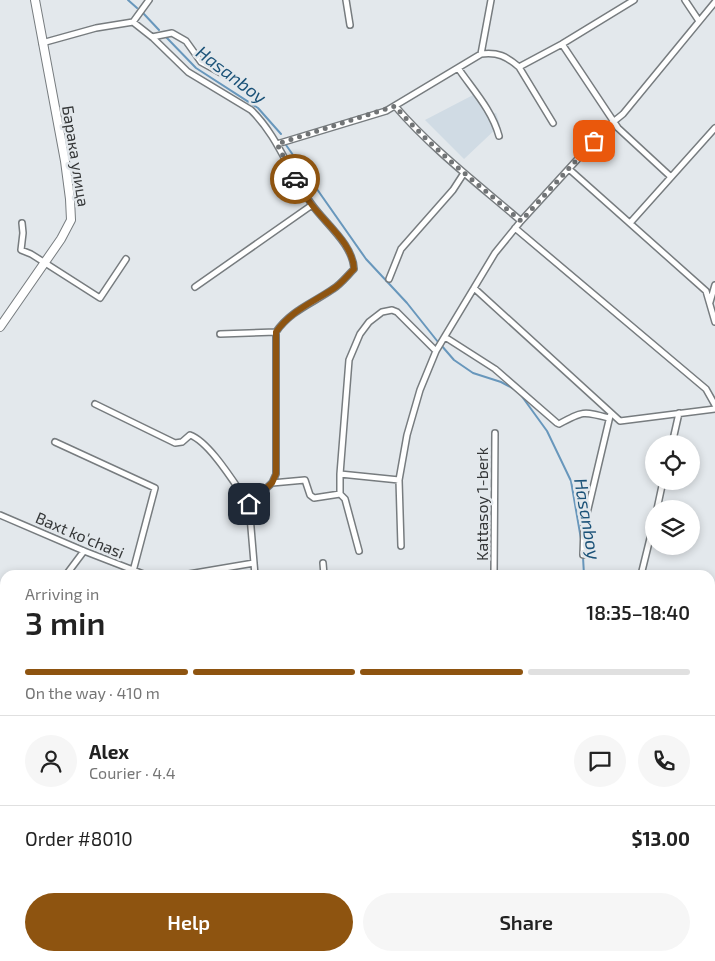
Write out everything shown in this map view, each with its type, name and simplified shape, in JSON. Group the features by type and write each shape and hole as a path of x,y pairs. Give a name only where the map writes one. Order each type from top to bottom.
{"main road":[{"name":"Барака улица","path":"0,327 66,230 70,220 71,210 65,161 35,0"}],"street":[{"path":"346,0 350,25"},
{"path":"481,54 490,0"},
{"path":"519,67 562,44 634,0"},
{"path":"685,0 699,21"},
{"path":"133,22 145,1"},
{"path":"401,546 399,480 407,435 417,399 436,351 495,253 521,221 607,127 623,114 715,2"},
{"path":"42,42 96,28 133,22 152,37 188,72 251,110 277,144 312,205 348,250 353,261 354,269 335,288 297,310 283,322 276,332 276,474 272,483 249,504"},
{"path":"152,37 172,34 186,41 198,60 230,78"},
{"path":"562,44 618,128 671,177"},
{"path":"277,144 395,106 481,54 491,53 503,55 519,67 553,123"},
{"path":"458,68 496,123 499,136"},
{"path":"395,106 406,119 464,173 521,221"},
{"path":"630,223 715,128"},
{"path":"569,169 706,291 715,322"},
{"path":"389,279 401,249 453,190 464,173"},
{"path":"195,287 312,205"},
{"path":"22,223 24,233 22,250 100,298 126,259"},
{"path":"515,228 706,389 715,405"},
{"path":"710,303 715,284"},
{"path":"474,288 610,415 620,421 715,409"},
{"path":"360,551 345,499 340,494 349,360 360,334 369,322 382,312 392,310 397,312 436,351"},
{"path":"220,334 276,332"},
{"path":"445,337 495,369 559,424 571,416 586,412 610,415"},
{"path":"95,404 175,443 182,442 190,435 208,448 249,504 255,570"},
{"path":"674,435 679,413"},
{"path":"583,555 586,514 610,415"},
{"name":"Kattasoy 1-berk","path":"494,570 495,433"},
{"path":"55,442 155,488 134,570"},
{"path":"340,474 399,480"},
{"path":"272,483 302,480 307,483 308,490 314,498 340,494"},
{"name":"Baxt ko'chasi","path":"0,523 2,516 126,570"},
{"path":"70,570 84,552"},
{"path":"642,570 646,555"},
{"path":"213,570 254,563"},
{"path":"323,563 324,570"}],"shaded area":[{"path":"475,94 489,115 496,113 500,125 464,159 425,120"}],"waterway":[{"name":"Hasanboy","path":"128,0 137,8"},
{"name":"Hasanboy","path":"143,13 159,30"},
{"name":"Hasanboy","path":"166,37 196,68 258,108 281,134"},
{"name":"Hasanboy","path":"286,145 366,259 407,303 438,342"},
{"name":"Hasanboy","path":"441,345 454,360 473,373 501,382 518,391 547,431 571,481 581,539"},
{"name":"Hasanboy","path":"583,557 584,570"}],"way so far":[{"path":"295,179 277,144 395,106 406,119 464,173 521,221 594,141"}],"route":[{"path":"249,504 272,483 276,474 276,332 283,322 297,310 335,288 354,269 348,250 312,205 295,179"}]}
